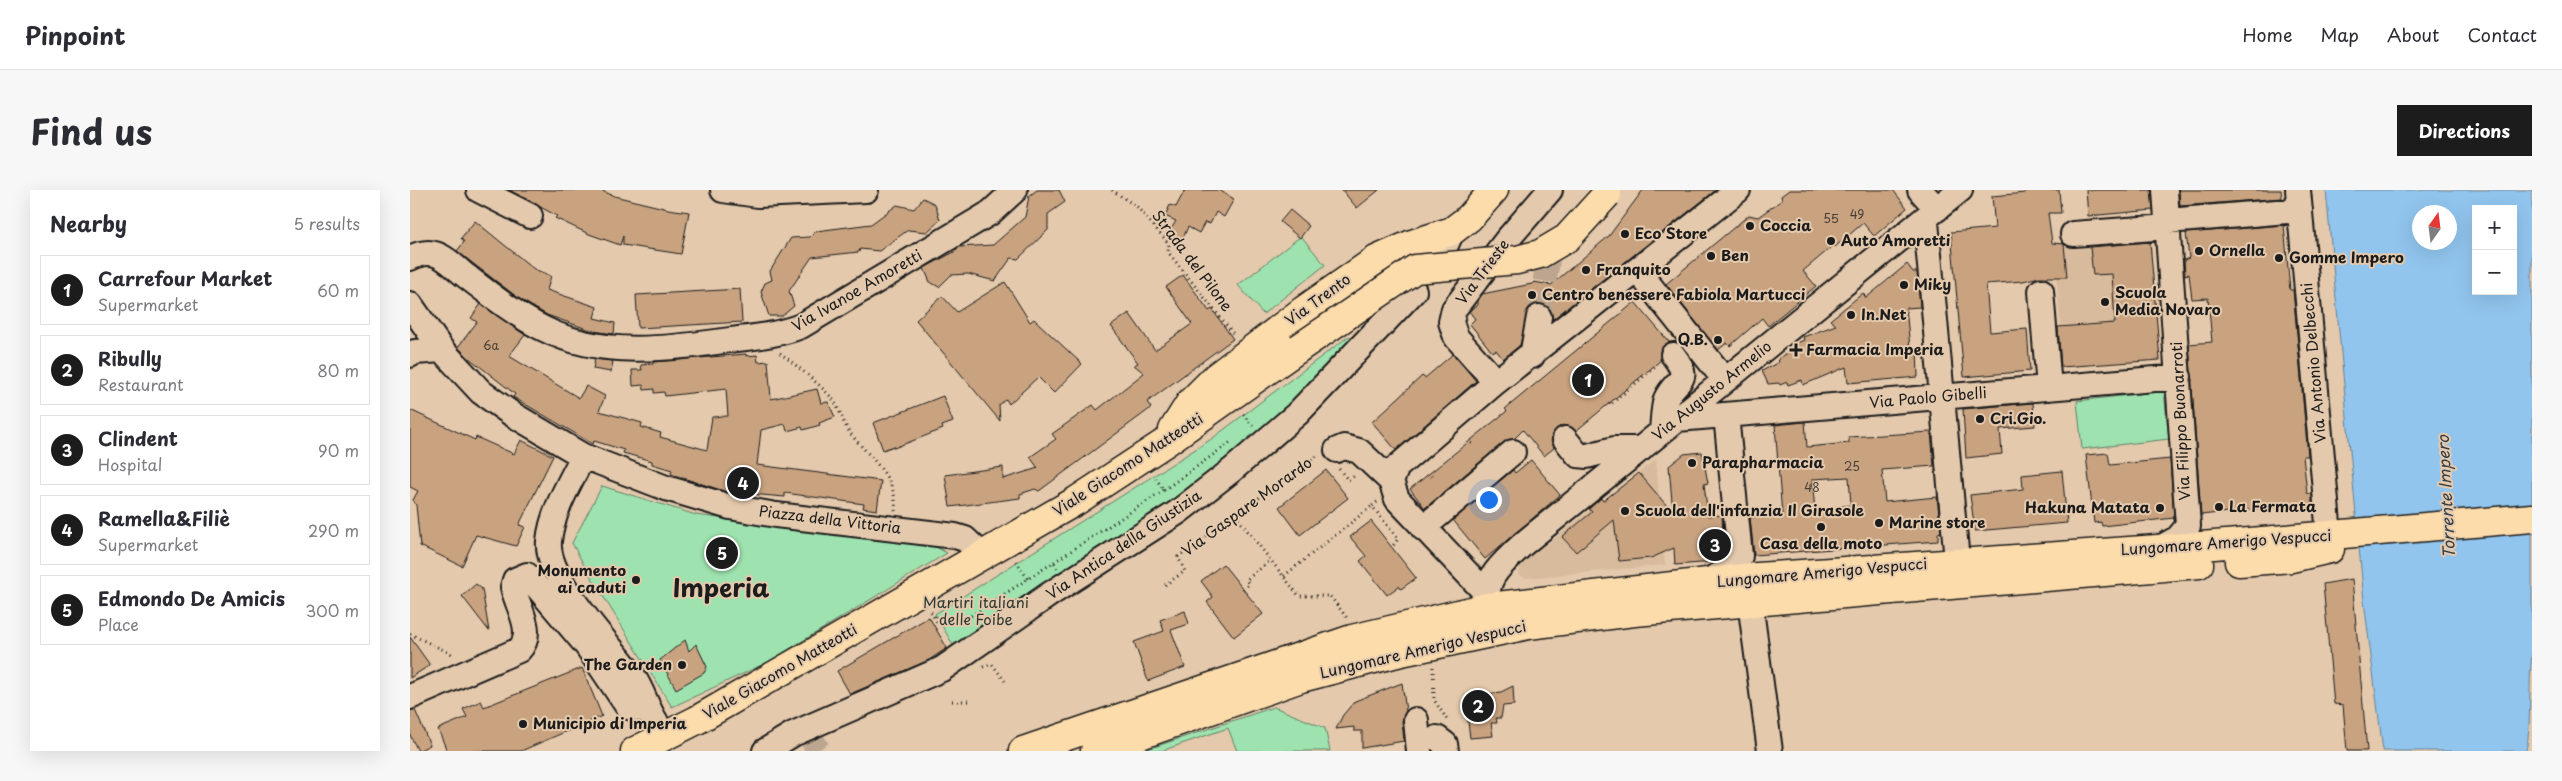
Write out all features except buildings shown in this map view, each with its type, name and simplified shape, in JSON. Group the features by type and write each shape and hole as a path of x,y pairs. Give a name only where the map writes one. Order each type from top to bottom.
{"main road":[{"name":"Via Trento","path":"1166,442 1190,403 1216,377 1256,357 1349,276 1376,260 1412,244 1447,242 1494,190"},
{"path":"1256,357 1299,348 1381,290 1415,269 1517,260 1540,254 1567,238 1609,192"},
{"name":"Viale Giacomo Matteotti","path":"635,751 697,720 1076,501 1166,442"},
{"name":"Lungomare Amerigo Vespucci","path":"1095,751 1301,678 1457,639 1528,625 1634,612 2181,566 2283,549 2340,534 2532,518"},
{"path":"2181,566 2182,556 2188,551 2214,545"},
{"name":"Lungomare Amerigo Vespucci","path":"1023,751 1352,639 1487,600 1788,575 2160,548 2214,545 2283,549"},
{"path":"2018,580 2018,571 2022,565 2053,555"},
{"path":"1914,589 1952,578 1957,572 1958,562"},
{"path":"1750,602 1751,595 1761,584 1788,575"},
{"path":"1487,600 1493,615 1504,622 1528,625"},
{"path":"1457,639 1480,626 1487,615 1487,600"}],"street":[{"path":"479,190 530,216"},
{"path":"723,190 758,195 866,190"},
{"name":"Via Ivanoe Amoretti","path":"410,258 417,254 434,253 528,320 558,336 595,346 616,349 653,349 762,336 788,331 814,319 990,213 1014,190"},
{"name":"Via Trieste","path":"1496,382 1456,337 1451,322 1454,309 1522,222 1550,190"},
{"path":"1390,481 1397,466 1496,382 1638,272 1738,190"},
{"path":"1920,190 1932,213 1926,222 1958,562"},
{"name":"Via Augusto Armelio","path":"1487,600 1493,574 1523,544 1960,190"},
{"name":"Via Filippo Buonarroti","path":"2160,548 2178,538 2188,526 2165,190"},
{"path":"2073,234 2168,224 2299,200"},
{"name":"Via Antonio Delbecchi","path":"2299,200 2326,501 2340,534"},
{"path":"1522,222 1548,260"},
{"path":"1638,272 1725,380"},
{"name":"Via Antica della Giustizia","path":"765,751 806,729 944,673 1058,588 1178,512 1232,470 1297,414 1414,291"},
{"path":"2041,291 2049,388"},
{"path":"410,304 442,350 481,392 496,404 583,456 553,520 549,542 550,561 576,604 634,677 646,699 649,711 665,736"},
{"path":"1532,356 1538,317"},
{"path":"410,355 415,352 442,350"},
{"path":"1668,358 1683,370 1683,376 1665,401 1670,425"},
{"name":"Via Paolo Gibelli","path":"1670,425 1726,415 2179,377"},
{"path":"1702,583 1735,567 1740,556 1726,415"},
{"path":"1565,439 1578,455 1586,456 1614,449 1641,449"},
{"path":"1331,450 1344,447 1359,451 1390,481 1398,500 1487,600"},
{"name":"Piazza della Vittoria","path":"583,456 666,488 730,507 776,515 955,536 965,539 982,555"},
{"path":"1427,532 1517,456"},
{"path":"2283,549 2318,517 2326,501"},
{"path":"410,697 519,650 525,640 526,628 514,587 515,580 527,575 587,646 628,707 649,711"},
{"path":"1750,602 1770,751"},
{"path":"1416,720 1438,740"}],"path":[{"name":"Strada del Pilone","path":"1112,190 1137,207 1165,239 1169,244 1168,252 1256,357"},
{"path":"762,336 762,343 786,358 832,398 848,429 876,461 892,488 896,506"},
{"path":"1609,403 1610,405 1668,358"},
{"path":"1241,411 1252,426 1244,432"},
{"path":"931,612 938,624 948,617 966,619 1164,490 1236,438"},
{"name":"Via Gaspare Morardo","path":"1165,585 1186,571 1178,557 1331,450"},
{"path":"1152,474 1164,490"},
{"path":"1284,576 1378,502"},
{"path":"1372,506 1398,539 1392,547"},
{"path":"1236,515 1299,596 1330,596 1350,623"},
{"path":"1014,559 1028,579"},
{"path":"1243,588 1249,584 1246,580 1271,560"},
{"path":"1054,562 1060,572"},
{"path":"410,634 453,655 459,655"},
{"path":"1432,659 1438,740"},
{"path":"992,664 1005,680"},
{"path":"947,701 970,701"}],"shaded area":[{"name":"Scuola Media Novaro","path":"2147,240 2157,357 2064,365 2054,248"},
{"name":"Scuola dell'infanzia Il Girasole","path":"1656,459 1665,565 1526,578 1519,575 1520,565"}],"green space":[{"path":"1301,236 1325,265 1263,314 1238,285"},
{"name":"Martiri italiani delle Foibe","path":"1349,336 1356,343 1231,463 955,648 935,614 1210,440"},
{"path":"2164,391 2169,439 2082,449 2077,401"},
{"path":"602,486 696,515 936,547 947,553 768,662 672,707 572,543"},
{"path":"1274,707 1325,728 1330,751 1237,751 1228,728 1161,751 1142,751"}],"water":[{"name":"Torrente Impero","path":"2326,190 2532,190 2532,654 2529,727 2526,751 2383,751 2364,601"}],"tunnel":[{"path":"1539,317 1548,260"},
{"path":"806,729 819,751"}],"place":[{"name":"Coccia","path":"1750,226"},
{"name":"Eco Store","path":"1625,234"},
{"name":"Auto Amoretti","path":"1831,241"},
{"name":"Ornella","path":"2199,251"},
{"name":"Ben","path":"1711,256"},
{"name":"Gomme Impero","path":"2279,258"},
{"name":"Franquito","path":"1586,270"},
{"name":"Miky","path":"1904,285"},
{"name":"Centro benessere Fabiola Martucci","path":"1532,295"},
{"name":"Scuola Media Novaro","path":"2105,302"},
{"name":"In.Net","path":"1851,315"},
{"name":"Q.B.","path":"1718,340"},
{"name":"Farmacia Imperia","path":"1796,350"},
{"name":"Carrefour Market","path":"1588,380"},
{"name":"Cri.Gio.","path":"1980,419"},
{"name":"Parapharmacia","path":"1692,463"},
{"name":"Ramella&Filiè","path":"743,483"},
{"name":"La Fermata","path":"2219,507"},
{"name":"Hakuna Matata","path":"2160,508"},
{"name":"Scuola dell'infanzia Il Girasole","path":"1625,511"},
{"name":"Marine store","path":"1879,523"},
{"name":"Casa della moto","path":"1821,527"},
{"name":"Clindent","path":"1715,545"},
{"name":"Edmondo De Amicis","path":"722,553"},
{"name":"Monumento ai caduti","path":"636,580"},
{"name":"The Garden","path":"682,665"},
{"name":"Ribully","path":"1478,706"},
{"name":"Municipio di Imperia","path":"523,724"}],"district":[{"name":"Imperia","path":"721,588"}]}
